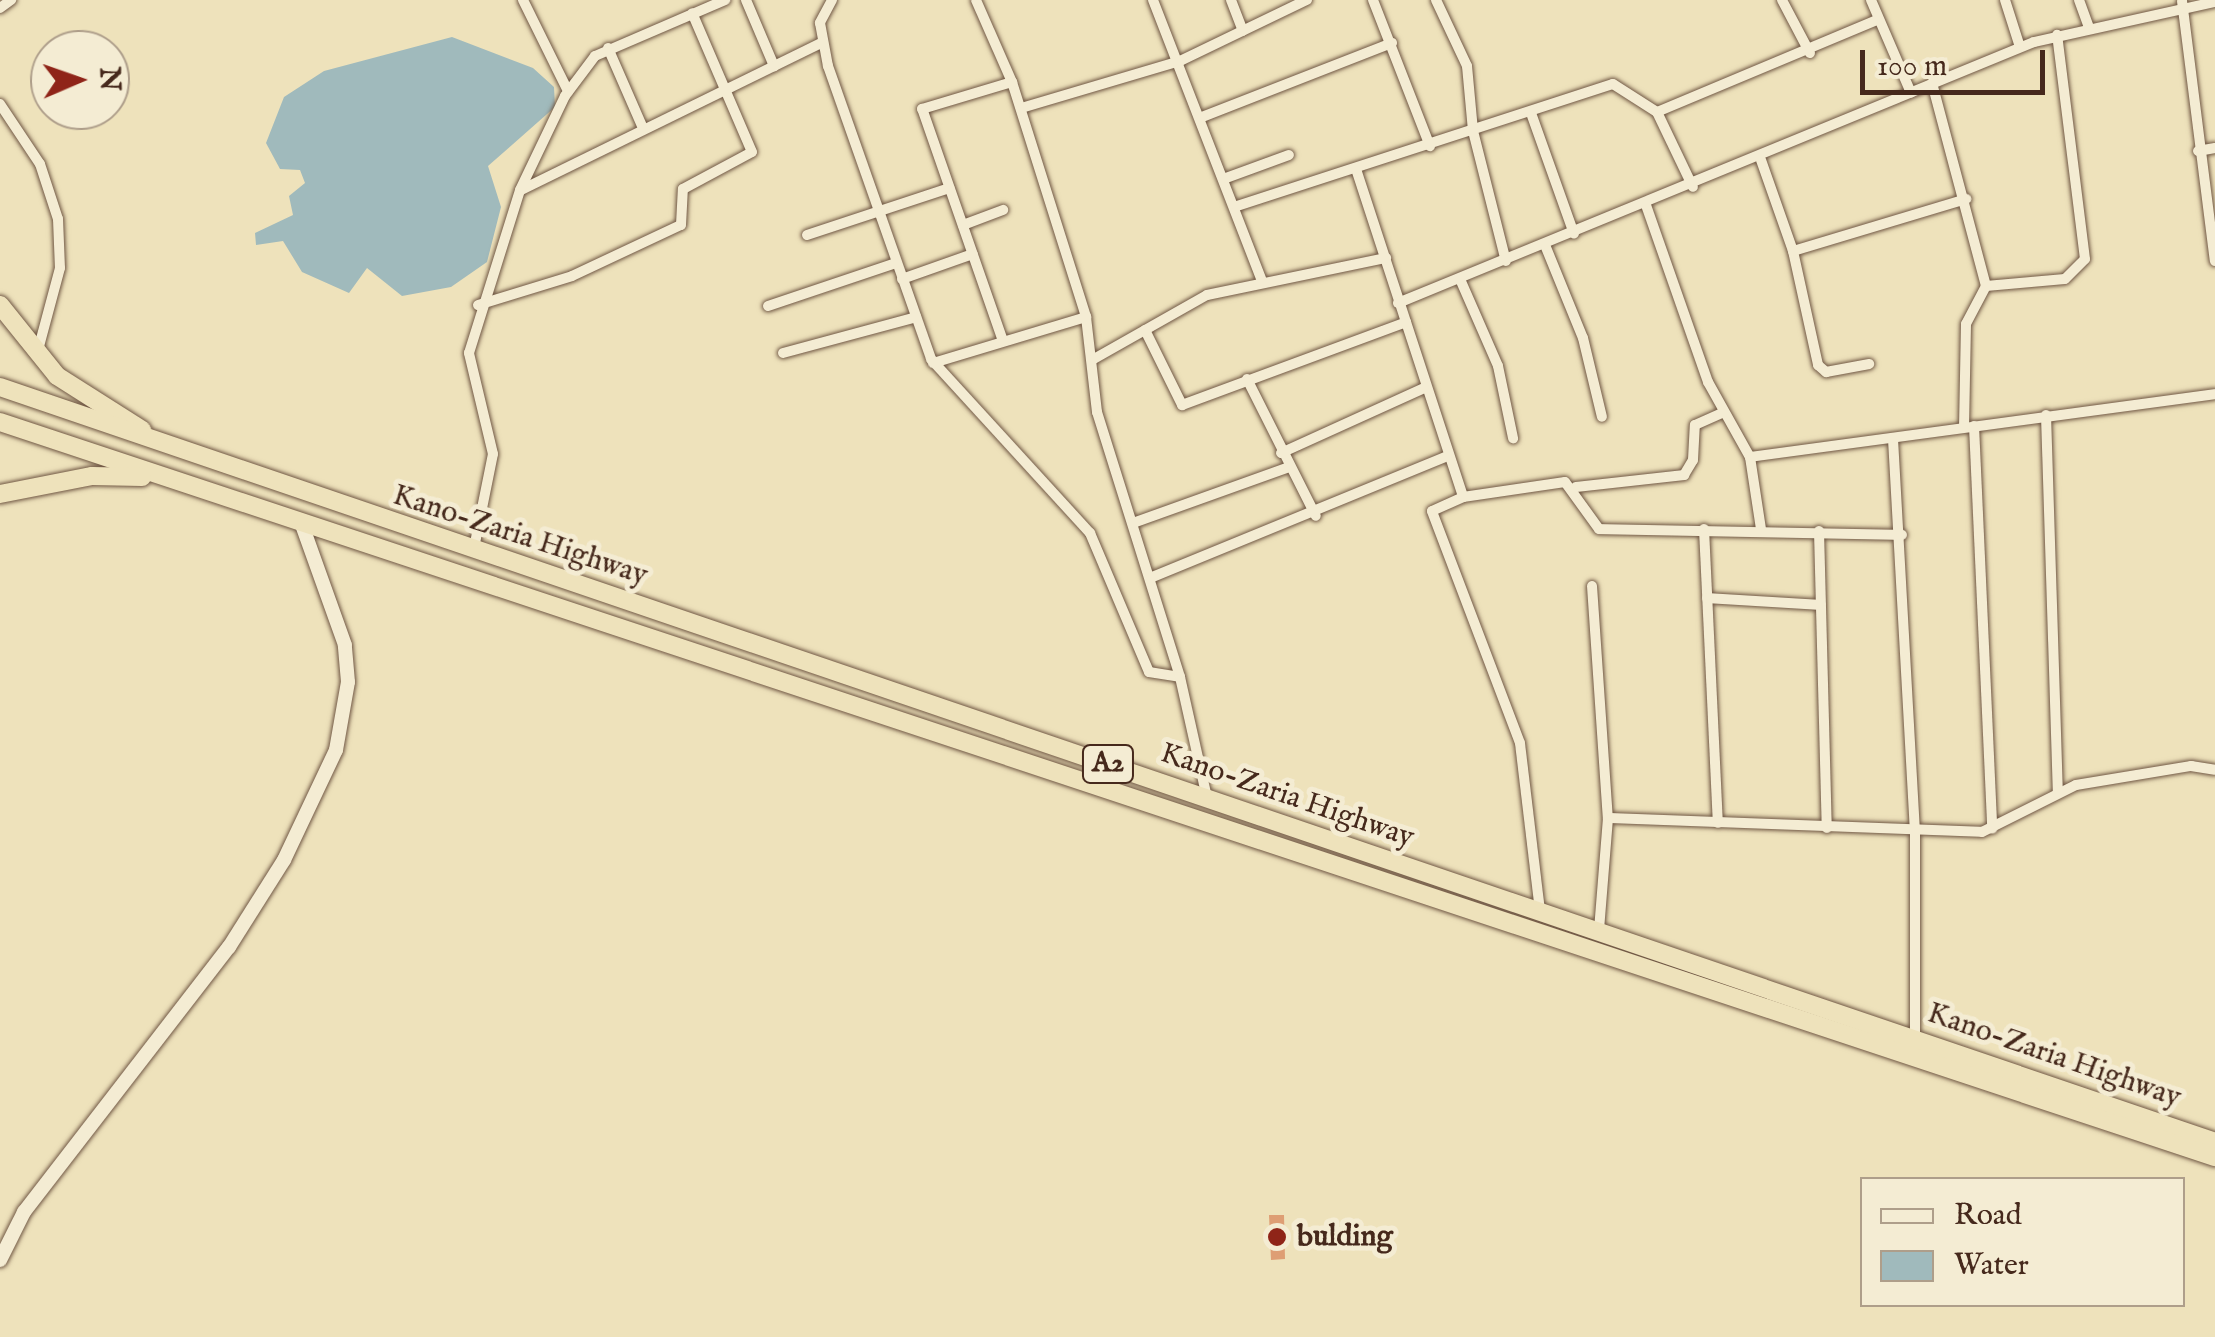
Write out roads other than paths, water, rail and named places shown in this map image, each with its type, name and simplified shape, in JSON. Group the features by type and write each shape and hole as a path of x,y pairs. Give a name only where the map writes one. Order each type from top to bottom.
{"highway":[{"path":"0,305 36,357 168,446"},
{"name":"Kano-Zaria Highway","path":"0,387 2215,1142"},
{"name":"Kano-Zaria Highway","path":"0,422 2215,1157"},
{"path":"0,494 92,476 163,477"}],"street":[{"path":"0,8 11,0"},
{"path":"523,0 568,91"},
{"path":"474,548 492,473 469,365 478,305 520,190 568,91 608,48 725,0"},
{"path":"746,0 774,66"},
{"path":"832,0 820,22 823,42 876,210 934,364 1090,533 1150,672 1180,677"},
{"path":"976,0 1012,82 1086,317 1097,412 1180,677 1207,798"},
{"path":"1154,0 1238,206 1262,282"},
{"path":"1231,0 1242,31"},
{"path":"1374,0 1430,146"},
{"path":"1436,0 1467,66 1473,132 1506,260"},
{"path":"1782,0 1810,52"},
{"path":"1871,0 1911,93"},
{"path":"2005,0 2020,48"},
{"path":"2079,0 2089,28"},
{"path":"2141,0 2146,14"},
{"path":"1021,108 1180,61 1302,1"},
{"path":"1398,302 1761,160 2020,48 2182,3 2215,2"},
{"path":"2182,3 2215,261"},
{"path":"478,305 572,276 681,225 683,189 754,150 692,13"},
{"path":"1657,112 1810,52 1877,20"},
{"path":"1986,286 2064,279 2085,259 2057,35"},
{"path":"520,190 642,126 823,42"},
{"path":"1202,117 1392,43"},
{"path":"608,48 642,126"},
{"path":"1003,341 922,109 1012,82"},
{"path":"1932,83 1966,199 1986,286 1966,324 1992,829"},
{"path":"1238,206 1358,172 1612,84 1657,112 1693,186"},
{"path":"0,104 40,164 61,244 54,306 36,357"},
{"path":"1531,113 1574,234"},
{"path":"2198,151 2215,148"},
{"path":"1226,178 1289,155"},
{"path":"1761,160 1793,251 1818,365 1826,372 1869,364"},
{"path":"1358,172 1424,388 1463,496"},
{"path":"807,235 949,188"},
{"path":"1793,251 1966,199"},
{"path":"1646,205 1724,412 1750,457 1761,529"},
{"path":"963,225 1002,210"},
{"path":"1544,246 1582,338 1602,417"},
{"path":"902,278 973,254"},
{"path":"1092,360 1207,295 1386,258"},
{"path":"768,306 896,263"},
{"path":"1460,279 1498,366 1512,438"},
{"path":"783,354 916,317"},
{"path":"934,364 1086,317"},
{"path":"1145,330 1177,403 1406,322"},
{"path":"1246,379 1316,516"},
{"path":"1281,452 1424,388"},
{"path":"1750,457 2215,394"},
{"path":"1540,910 1520,743 1432,522 1432,510 1463,496 1565,482 1576,487 1684,475 1694,460 1695,425 1724,412"},
{"path":"2046,415 2058,791"},
{"path":"1893,438 1902,535 1915,832 1915,1038"},
{"path":"1150,578 1316,516 1448,456"},
{"path":"1133,523 1289,467"},
{"path":"1576,487 1598,529 1761,529 1902,535"},
{"path":"0,1260 24,1212 229,947 284,860 336,750 348,682 345,645 302,525"},
{"path":"1704,529 1718,822"},
{"path":"1820,531 1827,828"},
{"path":"1592,586 1608,818 1599,931"},
{"path":"1708,598 1821,605"},
{"path":"1608,818 1915,832 1992,829 2058,791 2191,766 2215,770"}],"water":[{"path":"452,37 533,68 554,87 555,107 488,166 501,207 487,262 451,287 402,296 367,268 349,293 302,272 283,241 256,245 255,233 293,215 289,196 305,183 300,170 280,169 266,143 284,97 324,71"}],"place":[{"name":"bulding","path":"1277,1237"}]}
